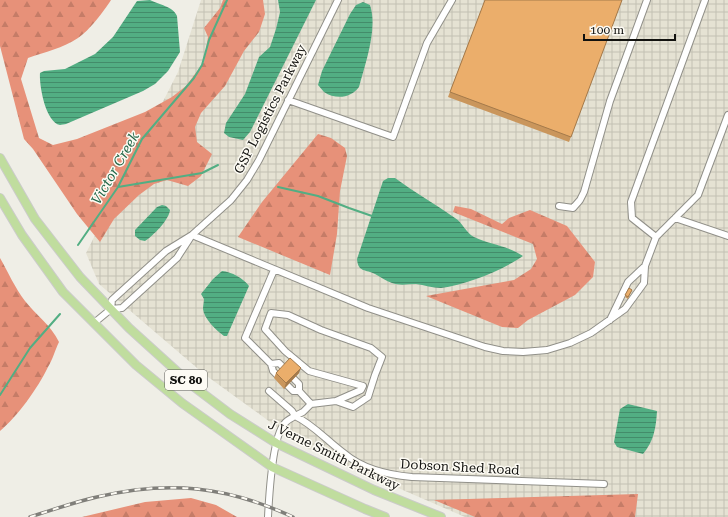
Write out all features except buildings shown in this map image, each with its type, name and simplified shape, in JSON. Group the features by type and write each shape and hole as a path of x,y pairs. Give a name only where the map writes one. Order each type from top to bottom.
{"main road":[{"name":"J Verne Smith Parkway","path":"0,158 36,219 80,277 129,328 193,386 230,414 276,443 374,490 442,517"},
{"name":"SC 80","path":"0,198 22,235 63,292 136,365 182,403 272,467 385,517"}],"street":[{"name":"GSP Logistics Parkway","path":"111,309 112,300 166,251 192,235 231,200 247,180 338,0"},
{"path":"288,100 393,137 427,43 452,0"},
{"path":"559,206 573,208 580,200 584,192 610,101 647,0"},
{"path":"656,236 632,218 631,202 705,0"},
{"path":"192,235 368,308 486,347 503,351 523,352 547,350 570,343 591,333 625,309 644,283 645,266 656,236 698,195 728,115"},
{"path":"675,218 728,236"},
{"name":"GSP Logistics Parkway","path":"94,323 111,309 122,308 176,258 192,235"},
{"path":"609,321 628,282 645,266"},
{"path":"274,270 245,338 271,364 273,371 277,375"},
{"path":"268,517 272,467 276,443 284,423 303,412 311,404 336,402 361,390 363,386 309,371 285,351 265,329 271,312 288,316 371,348 382,356 368,397 353,408 336,402"},
{"path":"271,364 279,364 284,368"},
{"path":"294,379 299,384 299,391 311,404"},
{"path":"287,386 293,392 299,391"},
{"name":"Dobson Shed Road","path":"269,391 292,411 295,416 305,421 352,460 394,475 412,477 604,484"}],"shaded area":[{"path":"150,0 173,10 177,16 180,52 168,71 155,84 143,91 66,124 60,125 55,122 50,117 44,102 40,73 44,71 65,69 95,54 113,37 137,1"},
{"path":"201,0 728,0 728,517 465,517 306,448 204,374 99,284 86,253 178,72"},
{"path":"278,0 316,0 250,132 243,140 229,137 224,133 226,123 245,94 259,57 270,47 280,12"},
{"path":"363,2 370,5 372,14 372,35 359,87 348,96 338,97 329,95 318,85 322,71 350,14 356,5"},
{"path":"388,178 395,178 455,218 474,237 517,252 523,256 484,276 462,284 441,288 416,284 395,284 372,272 361,269 357,259 383,181"},
{"path":"162,205 166,206 170,210 167,218 156,232 148,239 145,241 140,240 135,236 135,230 157,207"},
{"path":"222,271 237,276 244,280 249,286 227,336 224,336 217,331 206,317 203,309 204,299 201,294 213,279"},
{"path":"628,404 657,411 654,434 650,444 643,454 617,447 614,442 620,409"}],"green space":[{"path":"0,0 111,0 91,26 78,38 60,47 28,58 21,79 39,138 53,145 77,139 145,112 172,97 186,86 204,62 208,37 204,28 220,8 223,0 263,0 265,14 259,32 244,51 225,86 201,113 195,127 197,142 212,154 201,176 188,186 167,180 154,184 139,195 114,219 100,242 77,214 33,149 24,139 0,46"},
{"path":"318,134 331,138 345,148 347,156 340,191 337,234 330,275 238,237 262,202"},
{"path":"455,206 471,209 502,224 509,218 530,210 567,226 595,262 593,277 575,295 528,320 518,328 502,327 426,296 514,280 531,269 537,259 533,244 453,212"},
{"path":"0,258 21,296 52,330 59,342 50,364 33,393 7,425 0,431"},
{"path":"638,494 635,517 475,517 434,500"},
{"path":"191,498 216,505 237,517 82,517 145,502"}],"waterway":[{"name":"Victor Creek","path":"78,245 118,187 142,139 194,78 202,65 209,40 227,0"},
{"path":"118,187 202,173 218,165"},
{"path":"278,187 318,196 372,216"},
{"name":"Victor Creek","path":"0,395 30,348 60,314"}],"railway":[{"path":"30,517 97,497 123,492 173,488 197,489 244,498 293,517"}]}
